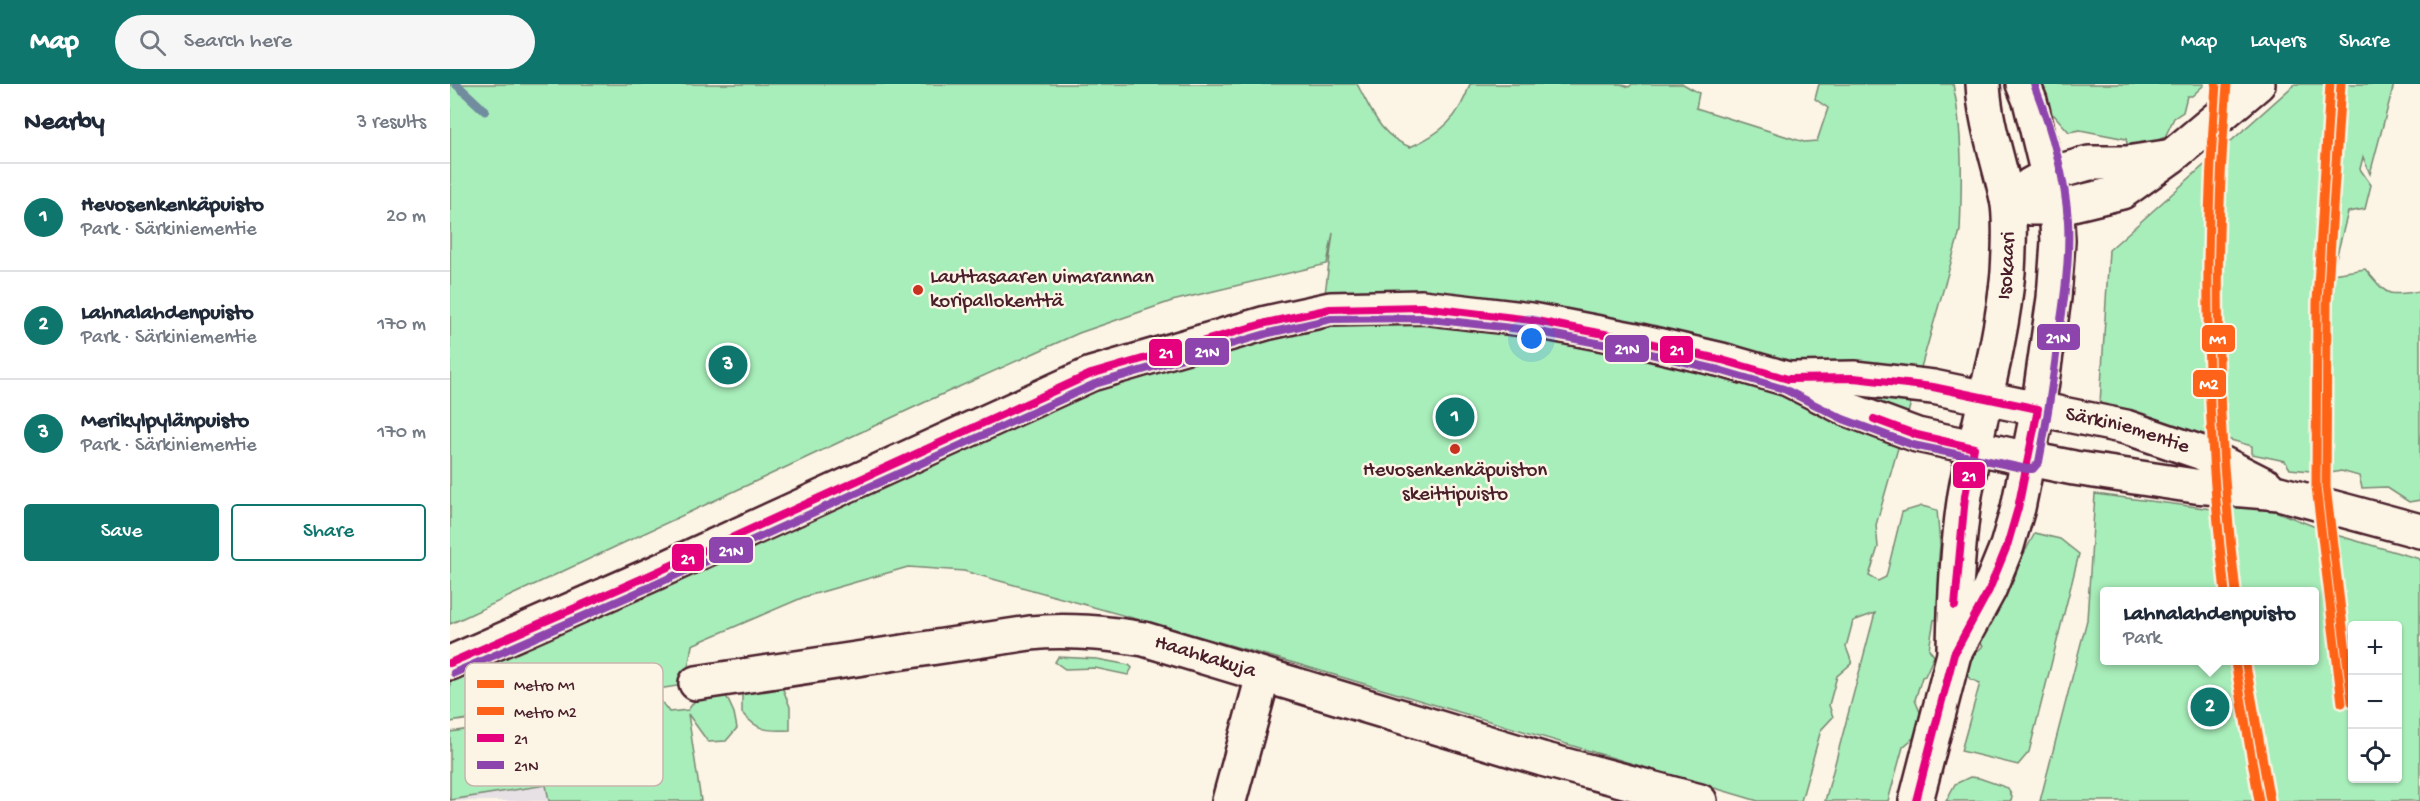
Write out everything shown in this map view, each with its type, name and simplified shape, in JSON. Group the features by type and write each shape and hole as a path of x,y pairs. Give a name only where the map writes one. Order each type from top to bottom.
{"street":[{"name":"Isokaari","path":"1954,654 1955,587 1965,496 1984,398 1998,347 2008,270 2008,202 1984,106 1983,84"},
{"path":"1916,801 1954,654 1989,590 2007,546 2029,459 2038,410 2054,298 2058,241 2056,208 2050,174 2030,101 2023,84"},
{"path":"2008,202 2031,208 2056,208 2122,192 2172,156 2258,84"},
{"path":"2008,202 2030,185 2050,174 2089,163 2127,163 2172,156"},
{"name":"Särkiniementie","path":"450,663 659,571 1091,374 1266,322 1341,308 1422,307 1531,320 1722,360 1788,379 1847,409 1899,429 1974,448 2074,468 2195,486 2279,493 2420,531"},
{"name":"Särkiniementie","path":"1788,379 1854,378 1933,387 2126,428 2202,453 2279,493"},
{"name":"Haahkakuja","path":"696,683 1054,630 1107,633 1144,639 1534,756 1700,801"},
{"path":"1229,801 1263,676"}],"shaded area":[{"path":"546,786 549,801 450,801"}],"green space":[{"path":"450,84 1357,84 1377,121 1391,136 1410,147 1431,136 1448,123 1466,96 1470,84 1621,84 1629,87 1632,84 1683,84 1699,93 1696,108 1804,142 1817,141 1828,108 1815,99 1819,84 1953,84 1960,139 1960,231 1876,525 1878,547 1869,576 1878,581 1886,577 1902,512 1922,506 1937,510 1940,545 1938,567 1951,572 1963,592 2008,582 2012,584 2023,555 2035,533 2060,539 2079,554 2029,752 2018,765 1961,751 1980,683 1970,679 1963,669 1968,660 1983,646 1960,615 1934,620 1929,649 1934,656 1925,676 1922,677 1915,700 1920,712 1918,734 1903,747 1888,801 1825,801 1875,613 1853,621 1846,647 1852,663 1837,676 1829,705 1833,717 1821,730 1801,801 1758,801 1294,663 964,571 908,567 804,597 692,645 688,668 696,683 663,688 663,663 465,663 465,720 450,722 450,665 1092,376 1323,309 1333,233 1327,264 1172,301 1079,333 934,398 450,624"},
{"path":"2041,84 2204,85 2192,96 2187,96 2183,112 2174,118 2165,137 2129,153 2126,139 2080,130 2069,132 2054,115 2042,116"},
{"path":"2295,84 2394,84 2370,174 2363,157 2360,169 2371,185 2365,209 2348,212 2332,274 2365,269 2383,289 2393,294 2420,291 2420,500 2409,502 2386,487 2362,488 2359,476 2341,471 2331,473 2290,469 2285,461 2252,454 2252,446 2213,435 2188,432 2100,404 2109,250"},
{"path":"2095,494 2212,509 2220,498 2262,506 2336,535 2420,559 2420,801 2040,801 2087,620"},
{"path":"1058,657 1097,659 1129,665 1132,668 1128,675 1095,668 1065,669 1055,662"},
{"path":"781,684 790,707 790,730 758,727 742,713 742,692"},
{"path":"724,691 734,713 737,728 726,741 708,742 688,714 701,801 549,801 546,786 663,786 663,704 669,712 688,710 699,695"},
{"path":"465,730 465,786 540,786 450,800 450,732"},
{"path":"1970,777 2008,788 2012,797 2011,801 1946,801 1955,784"}],"waterway":[{"path":"456,84 485,111"}],"metro line":[{"name":"M2","path":"2216,84 2209,211 2208,338 2213,465 2224,587"},
{"name":"M1","path":"2227,84 2220,211 2218,338 2224,465 2235,587"},
{"name":"M2","path":"2330,84 2317,302 2316,487 2342,703"},
{"name":"M1","path":"2341,84 2327,303 2326,487 2349,675"},
{"name":"M2","path":"2236,665 2259,801"},
{"name":"M1","path":"2246,665 2270,801"}],"transit line":[{"name":"21N","path":"477,663 652,586 1095,384 1269,333 1331,319 1421,318 1529,330 1634,350 1719,370 1784,389 1843,419 1913,445 2033,469 2039,462 2050,401 2064,296 2068,236 2066,203 2060,169 2046,117 2034,84"},
{"name":"21","path":"450,663 648,576 1091,374 1266,323 1330,309 1422,307 1531,320 1636,340 1722,360 1788,379 1854,378 1933,387 2038,409 2018,508 2007,546 1989,590 1954,654 1916,801"},
{"name":"21","path":"1874,419 1917,435 1974,448 1965,496 1955,606"},
{"name":"21N","path":"454,673 465,668"}],"place":[{"name":"Lauttasaaren uimarannan koripallokenttä","path":"918,290"},
{"name":"Merikylpylänpuisto","path":"728,365"},
{"name":"Hevosenkenkäpuisto","path":"1455,417"},
{"name":"Hevosenkenkäpuiston skeittipuisto","path":"1455,449"},
{"name":"Lahnalahdenpuisto","path":"2210,707"}]}
